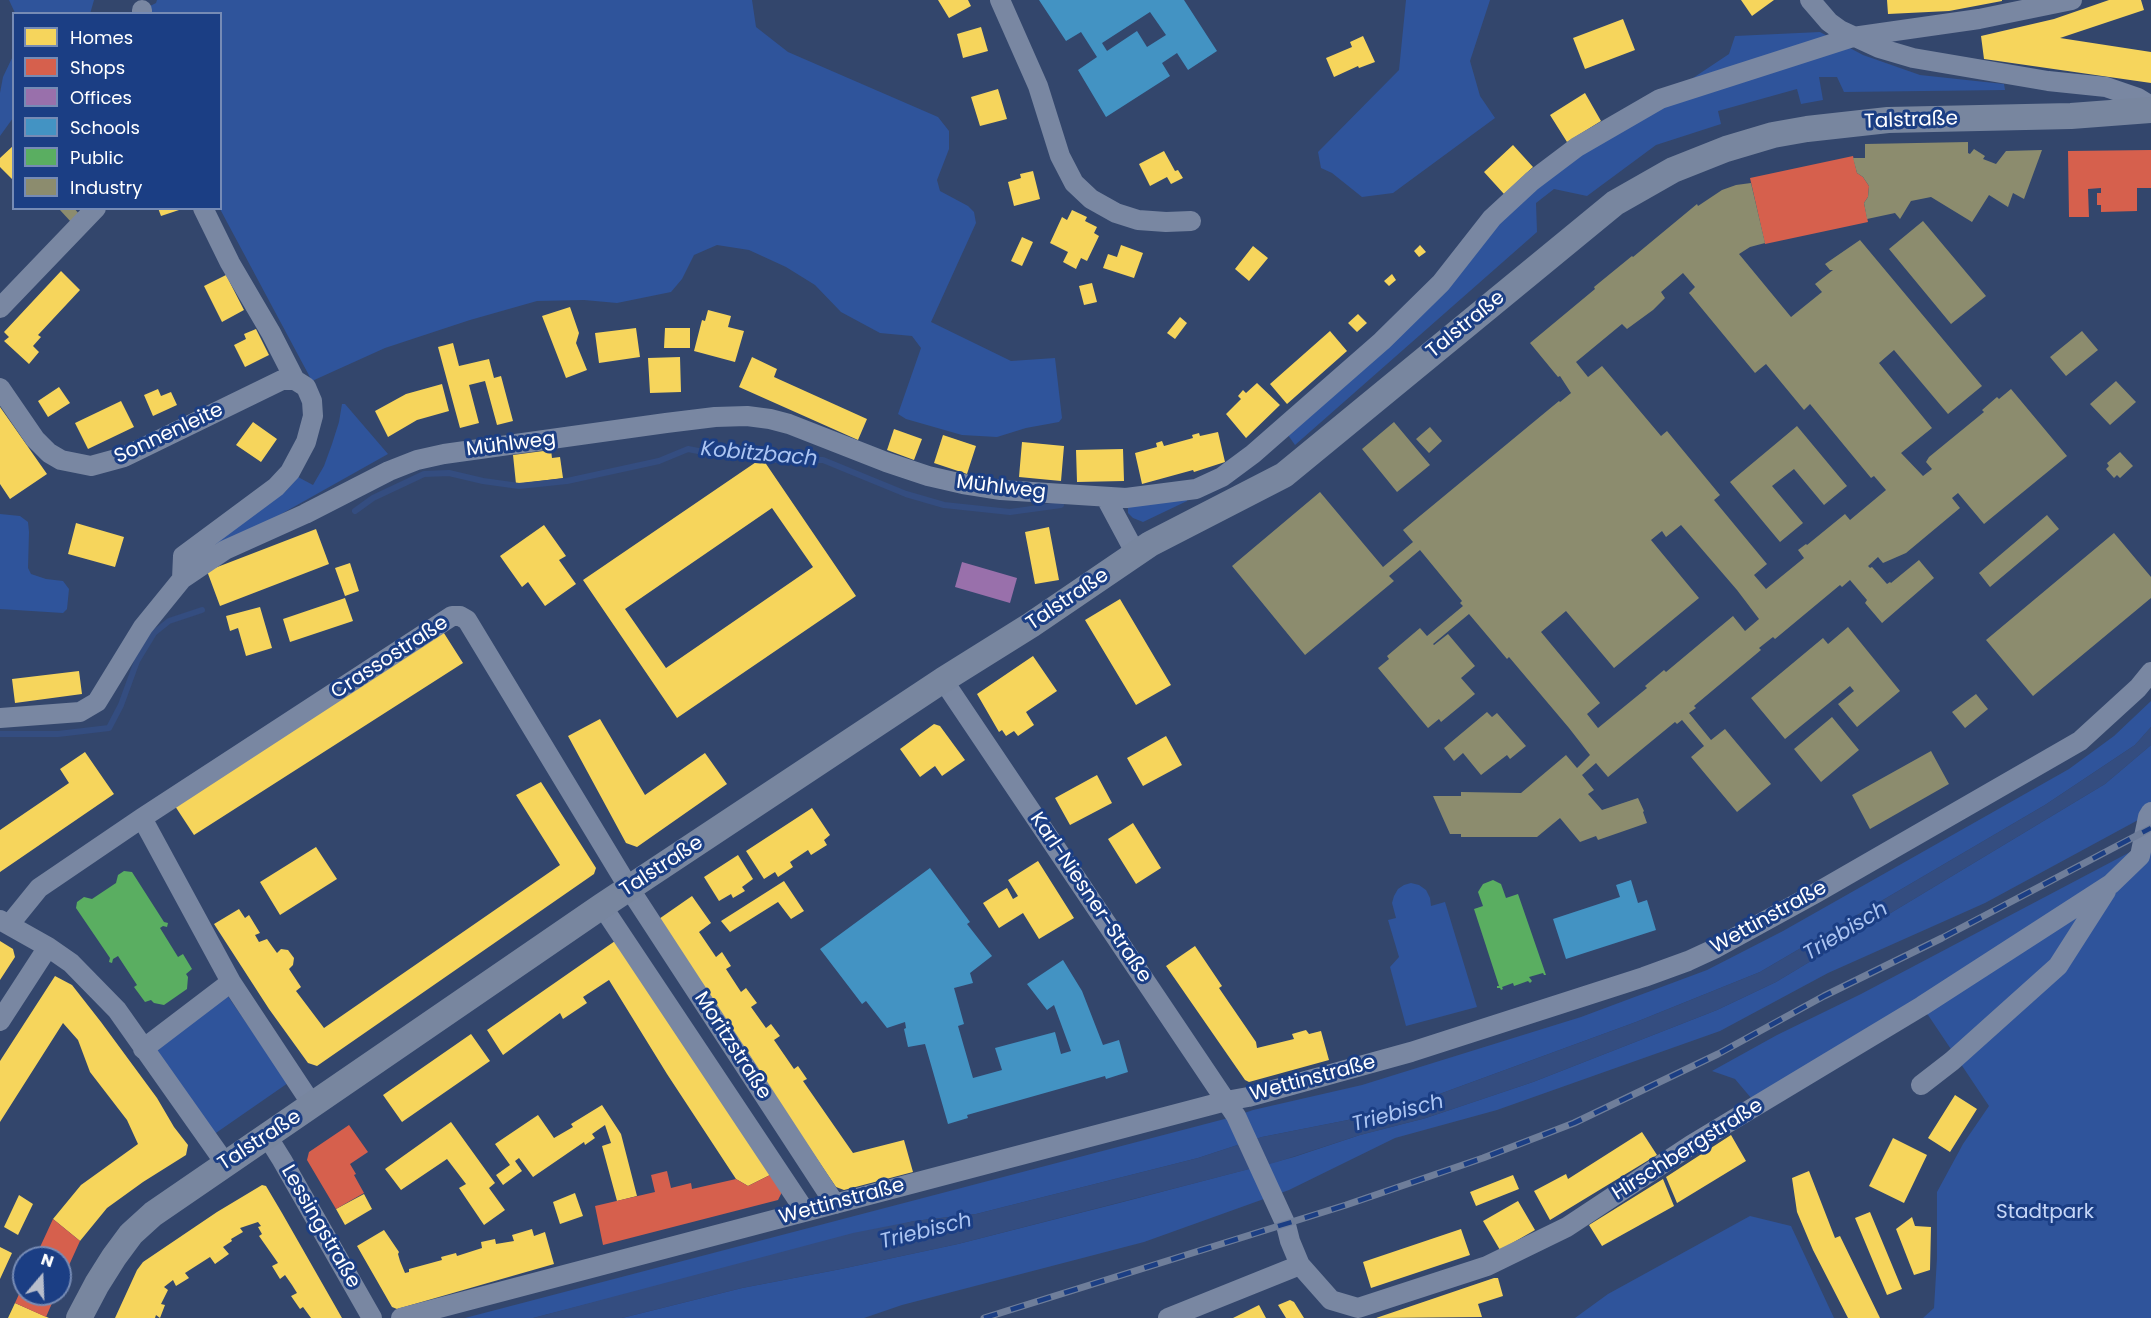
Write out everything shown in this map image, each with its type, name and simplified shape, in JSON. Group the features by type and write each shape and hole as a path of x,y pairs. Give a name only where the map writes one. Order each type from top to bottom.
{"main road":[{"name":"Talstraße","path":"79,1318 114,1257 131,1234 153,1214 629,888 943,680 1030,626 1170,532 1284,475 1615,202 1673,170 1726,149 1773,135 1888,120 2071,116 2151,108"}],"street":[{"path":"1000,0 1038,86 1060,156 1074,183 1091,200 1116,213 1138,220 1191,221"},
{"path":"1810,0 1829,22 1853,37 1879,48 1913,57 2048,81 2106,87 2138,98 2151,108"},
{"path":"1853,37 1979,19 2072,0"},
{"name":"Mühlweg","path":"0,718 80,712 97,702 143,627 182,579 225,549 305,514 389,471 417,460 444,454 715,417 747,416 789,424 886,462 928,476 963,484 1002,490 1106,498 1148,496 1196,489 1222,477 1253,454 1382,341 1441,283 1492,218 1532,181 1577,147 1660,99 1853,37"},
{"path":"2048,81 2066,94 2071,116"},
{"path":"0,308 94,210"},
{"path":"182,579 183,556 276,487 290,472 306,442 313,416 312,401 306,387 295,380 271,333 219,243 204,210"},
{"name":"Sonnenleite","path":"0,388 34,439 49,453 61,460 91,466 124,457 282,380 295,380"},
{"path":"1106,498 1136,554"},
{"name":"Crassostraße","path":"142,818 452,616 460,616 466,620 629,888"},
{"name":"Wettinstraße","path":"401,1318 805,1211 1231,1109 1248,1097 1411,1052 1567,1003 1688,961 1816,893 2080,741 2138,688 2151,672"},
{"name":"Karl-Niesner-Straße","path":"943,680 1231,1109 1287,1225 1290,1241 1300,1265"},
{"name":"Hirschbergstraße","path":"1300,1265 1331,1300 1358,1308 1487,1266 1567,1227 1691,1145 1922,1006 2111,884 2140,856 2151,812"},
{"path":"225,1163 142,1049 117,1010 71,963 48,946 5,922 39,888 142,818 231,982 313,1106"},
{"path":"1921,1085 1952,1061 2058,966 2111,884"},
{"name":"Moritzstraße","path":"629,888 835,1204"},
{"name":"Moritzstraße","path":"603,906 805,1211"},
{"path":"0,1021 48,946"},
{"path":"142,1049 231,982"},
{"name":"Lessingstraße","path":"267,1136 372,1318"},
{"path":"1168,1318 1300,1265"}],"green space":[{"path":"9,0 94,0 91,12 15,12"},
{"path":"157,0 752,0 756,27 788,52 938,117 949,131 949,149 937,180 940,191 968,206 974,212 976,223 931,322 1011,361 1055,358 1062,418 1059,422 1026,428 997,437 962,435 906,419 898,414 921,348 912,336 880,333 841,312 815,285 786,267 749,250 717,245 694,255 682,279 671,292 617,303 584,300 537,301 385,348 312,381 221,210 222,12 142,12"},
{"path":"1406,0 1490,0 1470,61 1480,96 1495,118 1393,193 1362,197 1332,173 1321,168 1318,152 1399,70"},
{"path":"1820,32 1863,55 1920,75 2004,84 2005,90 1844,92 1837,77 1819,77 1823,100 1801,104 1797,89 1718,111 1721,124 1656,145 1587,196 1554,189 1536,203 1537,232 1295,445 1288,435 1510,206 1609,134 1729,54 1735,36"},
{"path":"12,58 12,119 0,136 0,93 3,77"},
{"path":"342,404 345,404 388,454 217,550 188,558 286,491 298,477 313,485 324,466 332,444"},
{"path":"1187,499 1143,522 1128,513 1128,506"},
{"path":"0,514 20,516 28,522 28,568 31,574 63,581 69,589 67,609 63,613 0,609"},
{"path":"2151,701 2151,727 2135,745 2045,805 1760,972 1636,1022 1434,1096 1348,1120 1262,1137 1198,1158 976,1214 914,1221 533,1318 465,1318 1253,1110 1362,1085 1581,1017 1707,970 1783,931 2069,769 2114,736"},
{"path":"2151,745 2151,813 1985,903 1828,973 1720,1031 1497,1110 1395,1138 1289,1190 1144,1242 902,1305 864,1318 622,1318 742,1288 958,1244 1123,1202 1294,1157 1360,1135 1426,1118 1533,1082 1717,1010 1776,982 2105,784"},
{"name":"Stadtpark","path":"2151,841 2151,1318 1923,1318 1934,1308 1937,1192 1963,1144 1989,1106 1922,1006 1757,1105 1735,1079 1712,1071"},
{"path":"1411,883 1426,890 1431,906 1445,902 1477,1007 1406,1026 1390,967 1399,957 1388,920 1396,918 1392,903 1398,889"},
{"path":"227,995 288,1083 213,1135 151,1048"},
{"path":"1750,1216 1791,1226 1834,1318 1575,1318 1608,1294"}],"water":[{"name":"Triebisch","path":"2151,727 2151,745 2105,784 1776,982 1717,1010 1533,1082 1426,1118 1360,1135 1277,1162 958,1244 742,1288 622,1318 533,1318 853,1233 914,1221 976,1214 1198,1158 1262,1137 1348,1120 1434,1096 1636,1022 1760,972 2045,805 2135,745"}],"building: Homes":[{"path":"938,0 968,0 971,6 949,18"},
{"path":"1741,0 1774,0 1752,16"},
{"path":"1887,0 2002,1 1949,11 1888,14"},
{"path":"2109,0 2141,0 2144,10 2060,38 2151,52 2151,83 1984,59 1981,36 2054,19"},
{"path":"1623,19 1635,50 1585,69 1573,38"},
{"path":"981,27 988,51 963,58 957,34"},
{"path":"1363,36 1375,62 1359,68 1358,66 1334,77 1326,58 1352,47 1350,42"},
{"path":"998,89 1007,119 980,126 971,97"},
{"path":"1585,93 1601,121 1567,142 1550,115"},
{"path":"1513,145 1533,167 1504,194 1484,172"},
{"path":"12,147 12,179 0,167 0,158"},
{"path":"1164,151 1175,171 1178,170 1183,178 1171,184 1167,177 1150,186 1139,164"},
{"path":"1033,171 1040,199 1014,206 1008,182 1021,178 1020,174"},
{"path":"159,210 179,210 161,216"},
{"path":"1072,210 1087,217 1085,221 1097,227 1094,233 1099,236 1087,261 1081,258 1076,269 1063,262 1068,252 1050,243 1062,217 1067,220"},
{"path":"1022,237 1033,242 1022,266 1011,261"},
{"path":"1121,245 1143,253 1134,278 1103,268 1108,254 1117,257"},
{"path":"1420,245 1426,252 1419,257 1414,251"},
{"path":"1253,246 1268,258 1249,281 1235,269"},
{"path":"61,271 80,290 38,335 41,337 33,346 39,352 29,364 4,341 9,337 4,332"},
{"path":"1392,274 1396,280 1389,286 1384,281"},
{"path":"226,275 244,310 222,322 204,286"},
{"path":"1092,283 1097,302 1084,305 1079,286"},
{"path":"570,307 579,333 576,343 587,370 566,378 542,316"},
{"path":"708,310 731,316 728,327 744,331 735,362 694,351 702,320 705,321"},
{"path":"1358,314 1367,323 1357,332 1348,323"},
{"path":"1180,317 1187,323 1175,339 1167,333"},
{"path":"636,328 640,357 599,363 595,333"},
{"path":"665,328 690,328 690,348 664,348"},
{"path":"256,329 269,355 245,367 234,345 246,339 244,334"},
{"path":"1330,331 1347,351 1287,404 1270,384"},
{"path":"453,343 459,366 489,359 494,378 501,376 513,421 497,425 485,381 469,385 479,423 460,428 438,347"},
{"path":"680,357 681,392 650,393 648,358"},
{"path":"752,357 777,369 774,377 867,419 858,440 739,387"},
{"path":"1257,383 1280,405 1246,438 1226,414 1241,399 1238,396 1243,390 1246,393"},
{"path":"442,384 449,411 417,420 388,437 375,411 406,394"},
{"path":"59,387 70,403 48,417 38,401"},
{"path":"158,389 161,396 171,392 177,405 153,416 144,395"},
{"path":"121,401 134,427 88,449 75,423"},
{"path":"0,407 47,474 10,499 0,484"},
{"path":"253,422 277,439 261,462 236,445"},
{"path":"894,429 922,439 914,460 887,450"},
{"path":"1218,432 1225,462 1142,484 1135,453 1157,447 1156,443 1162,441 1164,446 1193,438 1192,435 1199,433 1200,436"},
{"path":"943,435 976,446 967,474 934,463"},
{"path":"1022,442 1064,446 1061,481 1019,477"},
{"path":"1123,449 1124,481 1077,482 1076,450"},
{"path":"551,450 552,458 560,457 563,478 516,484 513,455"},
{"path":"762,458 856,596 677,718 583,580","holes":["772,508 813,567 666,668 625,609"]},
{"path":"76,523 124,537 115,567 68,554"},
{"path":"544,525 566,556 559,560 576,584 545,606 528,582 522,587 500,556"},
{"path":"1049,527 1059,580 1035,584 1025,532"},
{"path":"316,529 329,564 220,606 207,571"},
{"path":"350,563 359,591 345,596 335,568"},
{"path":"345,598 353,621 290,642 283,619"},
{"path":"1120,599 1171,685 1136,705 1085,620"},
{"path":"260,607 272,648 246,656 238,628 230,631 226,616"},
{"path":"442,630 463,663 194,835 173,803"},
{"path":"1033,656 1057,691 1026,712 1034,725 1018,736 1014,731 1006,736 1002,730 999,732 977,694"},
{"path":"79,671 82,694 15,703 12,679"},
{"path":"600,719 645,795 705,753 727,784 637,847 626,843 568,736"},
{"path":"934,724 940,726 965,760 942,776 935,766 920,777 900,749"},
{"path":"1166,736 1182,765 1143,786 1127,758"},
{"path":"85,752 114,794 0,872 0,830 69,783 60,769"},
{"path":"1097,775 1112,803 1070,825 1055,798"},
{"path":"541,782 596,868 594,874 317,1066 308,1063 269,1009 214,924 239,909 245,918 249,915 260,933 255,935 259,942 267,939 277,953 281,949 288,950 294,958 293,965 289,969 301,987 296,991 324,1028 560,865 516,795"},
{"path":"812,808 830,835 824,840 827,845 811,855 808,850 790,862 793,867 778,877 775,872 764,879 746,851"},
{"path":"1133,823 1161,868 1136,884 1108,839"},
{"path":"316,847 337,879 280,915 260,882"},
{"path":"738,855 753,879 742,887 745,891 733,898 731,894 719,901 704,877"},
{"path":"1038,861 1074,918 1039,939 1023,913 999,928 983,903 1007,888 1013,899 1018,896 1008,880"},
{"path":"784,881 804,911 791,919 778,902 730,932 721,921"},
{"path":"692,896 711,923 699,932 716,957 722,952 731,966 726,969 741,992 746,988 757,1003 751,1007 766,1028 771,1024 780,1036 774,1040 794,1069 798,1066 807,1079 803,1081 853,1153 904,1140 913,1172 844,1190 836,1187 656,921"},
{"path":"0,941 13,949 15,957 0,980"},
{"path":"615,941 772,1174 748,1186 736,1179 609,980 583,997 587,1003 563,1019 560,1013 503,1055 487,1030"},
{"path":"1195,946 1222,986 1219,988 1256,1042 1257,1048 1294,1039 1292,1034 1306,1030 1309,1034 1321,1031 1329,1060 1249,1082 1245,1080 1166,966"},
{"path":"55,976 72,985 157,1098 188,1145 186,1155 107,1208 80,1241 53,1219 81,1185 138,1144 127,1120 90,1072 78,1040 63,1023 0,1122 0,1061"},
{"path":"471,1034 490,1061 402,1122 383,1095"},
{"path":"1955,1095 1977,1109 1950,1152 1928,1138"},
{"path":"602,1105 621,1134 637,1196 617,1201 602,1146 611,1143 605,1125 592,1134 595,1138 585,1145 584,1142 533,1177 519,1158 515,1161 522,1171 503,1185 496,1175 510,1165 495,1144 538,1115 554,1138 573,1127 571,1124"},
{"path":"451,1122 495,1183 489,1188 505,1210 484,1225 459,1188 466,1184 447,1159 401,1190 385,1169"},
{"path":"1642,1132 1657,1155 1550,1220 1534,1191 1566,1174 1568,1179"},
{"path":"1731,1135 1746,1161 1677,1203 1666,1177"},
{"path":"1893,1138 1927,1155 1904,1203 1869,1186"},
{"path":"1809,1171 1835,1238 1840,1236 1880,1318 1848,1318 1813,1250 1797,1212 1792,1178"},
{"path":"1513,1175 1519,1189 1476,1206 1470,1192"},
{"path":"1663,1179 1674,1206 1602,1246 1589,1225"},
{"path":"262,1185 266,1186 342,1318 311,1318 303,1307 300,1309 291,1296 297,1293 292,1285 285,1275 280,1279 272,1266 278,1263 259,1236 262,1234 258,1222 240,1228 243,1232 223,1247 229,1254 215,1264 210,1257 185,1273 189,1278 176,1286 173,1280 164,1287 168,1290 161,1304 165,1305 160,1318 156,1315 155,1318 115,1318 143,1262"},
{"path":"575,1193 583,1216 560,1224 553,1202"},
{"path":"364,1194 372,1209 345,1225 336,1209"},
{"path":"19,1195 33,1204 18,1235 4,1227"},
{"path":"1518,1201 1535,1230 1500,1250 1483,1221"},
{"path":"1870,1212 1902,1289 1887,1295 1855,1218"},
{"path":"1912,1217 1915,1226 1931,1227 1930,1270 1914,1275 1896,1229"},
{"path":"532,1229 534,1236 545,1232 554,1264 397,1309 392,1307 357,1246 384,1230 399,1252 405,1273 409,1272 409,1269 442,1260 441,1257 456,1253 457,1256 482,1248 481,1242 495,1239 496,1244 514,1241 512,1235"},
{"path":"1461,1229 1470,1255 1371,1288 1363,1262"},
{"path":"0,1247 12,1253 0,1279"},
{"path":"1498,1278 1503,1296 1478,1304 1482,1317 1376,1318"},
{"path":"1290,1300 1294,1302 1304,1318 1286,1318 1278,1305"},
{"path":"1259,1305 1266,1318 1233,1318"},
{"path":"14,1306 22,1306 49,1318 8,1318"}],"building: Shops":[{"path":"2151,150 2151,188 2137,188 2137,211 2101,212 2101,205 2097,205 2097,193 2101,193 2101,188 2088,189 2089,217 2069,217 2068,151"},
{"path":"1853,156 1857,173 1869,186 1868,197 1864,203 1868,222 1765,244 1750,178"},
{"path":"349,1125 368,1152 350,1164 364,1193 336,1209 307,1160 309,1152"},
{"path":"667,1171 671,1188 691,1183 692,1189 736,1179 748,1186 772,1174 783,1190 778,1200 603,1245 595,1206 655,1192 651,1175"},
{"path":"53,1219 80,1241 72,1259 72,1246 41,1246"},
{"path":"22,1306 51,1306 46,1317"}],"building: Offices":[{"path":"962,562 1017,578 1010,603 955,587"}],"building: Schools":[{"path":"1039,0 1184,0 1217,51 1188,70 1177,53 1162,63 1170,76 1106,117 1078,70 1097,57 1081,32 1066,41","holes":["1150,12 1166,35 1147,47 1137,31 1107,51 1102,43"]},
{"path":"930,868 970,922 967,924 992,956 970,973 973,983 954,988 964,1024 958,1026 973,1078 1002,1070 995,1048 1055,1032 1061,1054 1071,1051 1054,1005 1047,1010 1027,984 1063,960 1082,991 1103,1045 1119,1040 1128,1072 1106,1079 1105,1076 967,1115 968,1118 948,1124 925,1044 908,1047 904,1029 906,1028 905,1022 887,1028 866,1001 862,1004 820,949"},
{"path":"1631,880 1638,903 1647,900 1656,930 1566,959 1553,919 1620,897 1616,885"}],"building: Public":[{"path":"124,871 132,872 164,922 168,923 167,927 160,928 178,957 183,954 192,969 186,974 187,989 164,1005 151,1000 145,1002 134,987 137,985 118,956 113,959 112,963 109,962 110,958 76,908 77,902 84,897 92,899 116,883 118,875"},
{"path":"1493,880 1501,884 1506,898 1518,894 1546,975 1543,973 1529,977 1532,981 1530,983 1528,981 1514,986 1513,983 1502,987 1501,990 1497,988 1499,986 1474,909 1483,906 1478,892 1483,884"}],"building: Industry":[{"path":"1968,142 1968,153 1970,154 1974,149 1985,156 1983,159 1996,164 2006,151 2042,150 2024,199 2013,193 2008,207 1989,195 1972,222 1931,197 1911,201 1900,219 1895,213 1867,219 1864,203 1868,197 1869,186 1857,173 1853,158 1865,158 1865,144"},
{"path":"1751,183 1765,243 1750,247 1739,254 1791,317 1822,292 1815,284 1833,270 1825,264 1860,240 1982,386 1948,414 1894,350 1879,363 1932,428 1901,453 1923,476 1932,469 1926,462 1929,457 1984,412 1982,410 1997,397 1999,399 2011,389 2067,456 1984,524 1958,493 1952,498 1960,508 1906,553 1883,563 1878,557 1868,566 1872,567 1887,584 1919,560 1934,578 1882,623 1850,580 1842,587 1840,585 1775,639 1773,637 1759,648 1761,650 1694,706 1696,708 1689,713 1711,740 1725,729 1771,784 1737,812 1691,757 1704,746 1682,720 1677,724 1675,722 1608,777 1596,763 1582,775 1594,790 1588,794 1602,810 1638,798 1647,823 1598,840 1596,836 1580,842 1560,818 1537,837 1461,837 1461,834 1450,834 1433,796 1461,796 1461,792 1521,793 1566,755 1577,768 1590,755 1509,657 1507,659 1469,614 1433,644 1448,634 1475,666 1461,678 1475,694 1441,722 1439,719 1428,728 1378,668 1389,659 1387,656 1420,628 1427,636 1463,606 1460,603 1462,601 1420,550 1389,576 1394,581 1305,655 1232,566 1320,492 1383,567 1413,542 1403,530 1571,393 1560,376 1558,377 1530,343 1595,289 1594,287 1697,204 1698,206 1722,190","holes":["1683,273 1695,287 1689,293 1755,373 1766,364 1804,410 1810,404 1871,478 1874,476 1886,490 1850,520 1845,514 1798,550 1804,558 1766,589 1754,575 1767,564 1714,500 1720,495 1667,431 1661,436 1602,366 1588,377 1576,362 1622,324 1627,329 1653,310 1665,298 1661,292","1681,525 1759,619 1745,631 1733,616 1666,672 1664,670 1645,686 1647,688 1598,728 1587,714 1600,703 1541,632 1566,611 1614,668 1699,598 1651,540 1662,531 1666,537"]},
{"path":"60,210 76,210 79,214 71,222"},
{"path":"1923,221 1986,296 1951,324 1889,249"},
{"path":"2082,331 2098,350 2066,376 2050,357"},
{"path":"2116,381 2136,402 2110,425 2090,404"},
{"path":"1394,422 1430,465 1397,492 1362,449"},
{"path":"1797,426 1847,486 1824,505 1794,469 1772,486 1803,523 1780,542 1730,482"},
{"path":"1430,427 1442,441 1429,453 1416,439"},
{"path":"2120,452 2133,466 2120,478 2117,475 2114,478 2106,469 2109,466 2107,463"},
{"path":"2047,515 2059,529 1990,587 1979,573"},
{"path":"2114,533 2151,577 2151,598 2033,696 1986,640"},
{"path":"1848,627 1900,691 1857,727 1838,704 1854,691 1850,686 1785,739 1751,698 1823,638 1828,644"},
{"path":"1976,694 1988,709 1965,728 1952,712"},
{"path":"1487,712 1492,717 1497,713 1526,746 1510,759 1507,755 1481,775 1463,753 1454,761 1444,748"},
{"path":"1832,717 1859,750 1821,782 1794,749"},
{"path":"1931,751 1949,784 1870,829 1852,795"}],"waterway":[{"name":"Kobitzbach","path":"355,511 373,498 424,474 449,473 519,486 567,481 659,461 688,449 714,454 754,454 772,460 823,460 906,494 944,505 1010,512 1061,505"},
{"name":"Kobitzbach","path":"0,734 58,734 109,728 121,705 137,661 154,633 169,621 202,610"}],"railway":[{"path":"984,1318 1346,1205 1483,1158 1574,1123 1718,1054 1824,996 1942,938 2151,828"}]}
